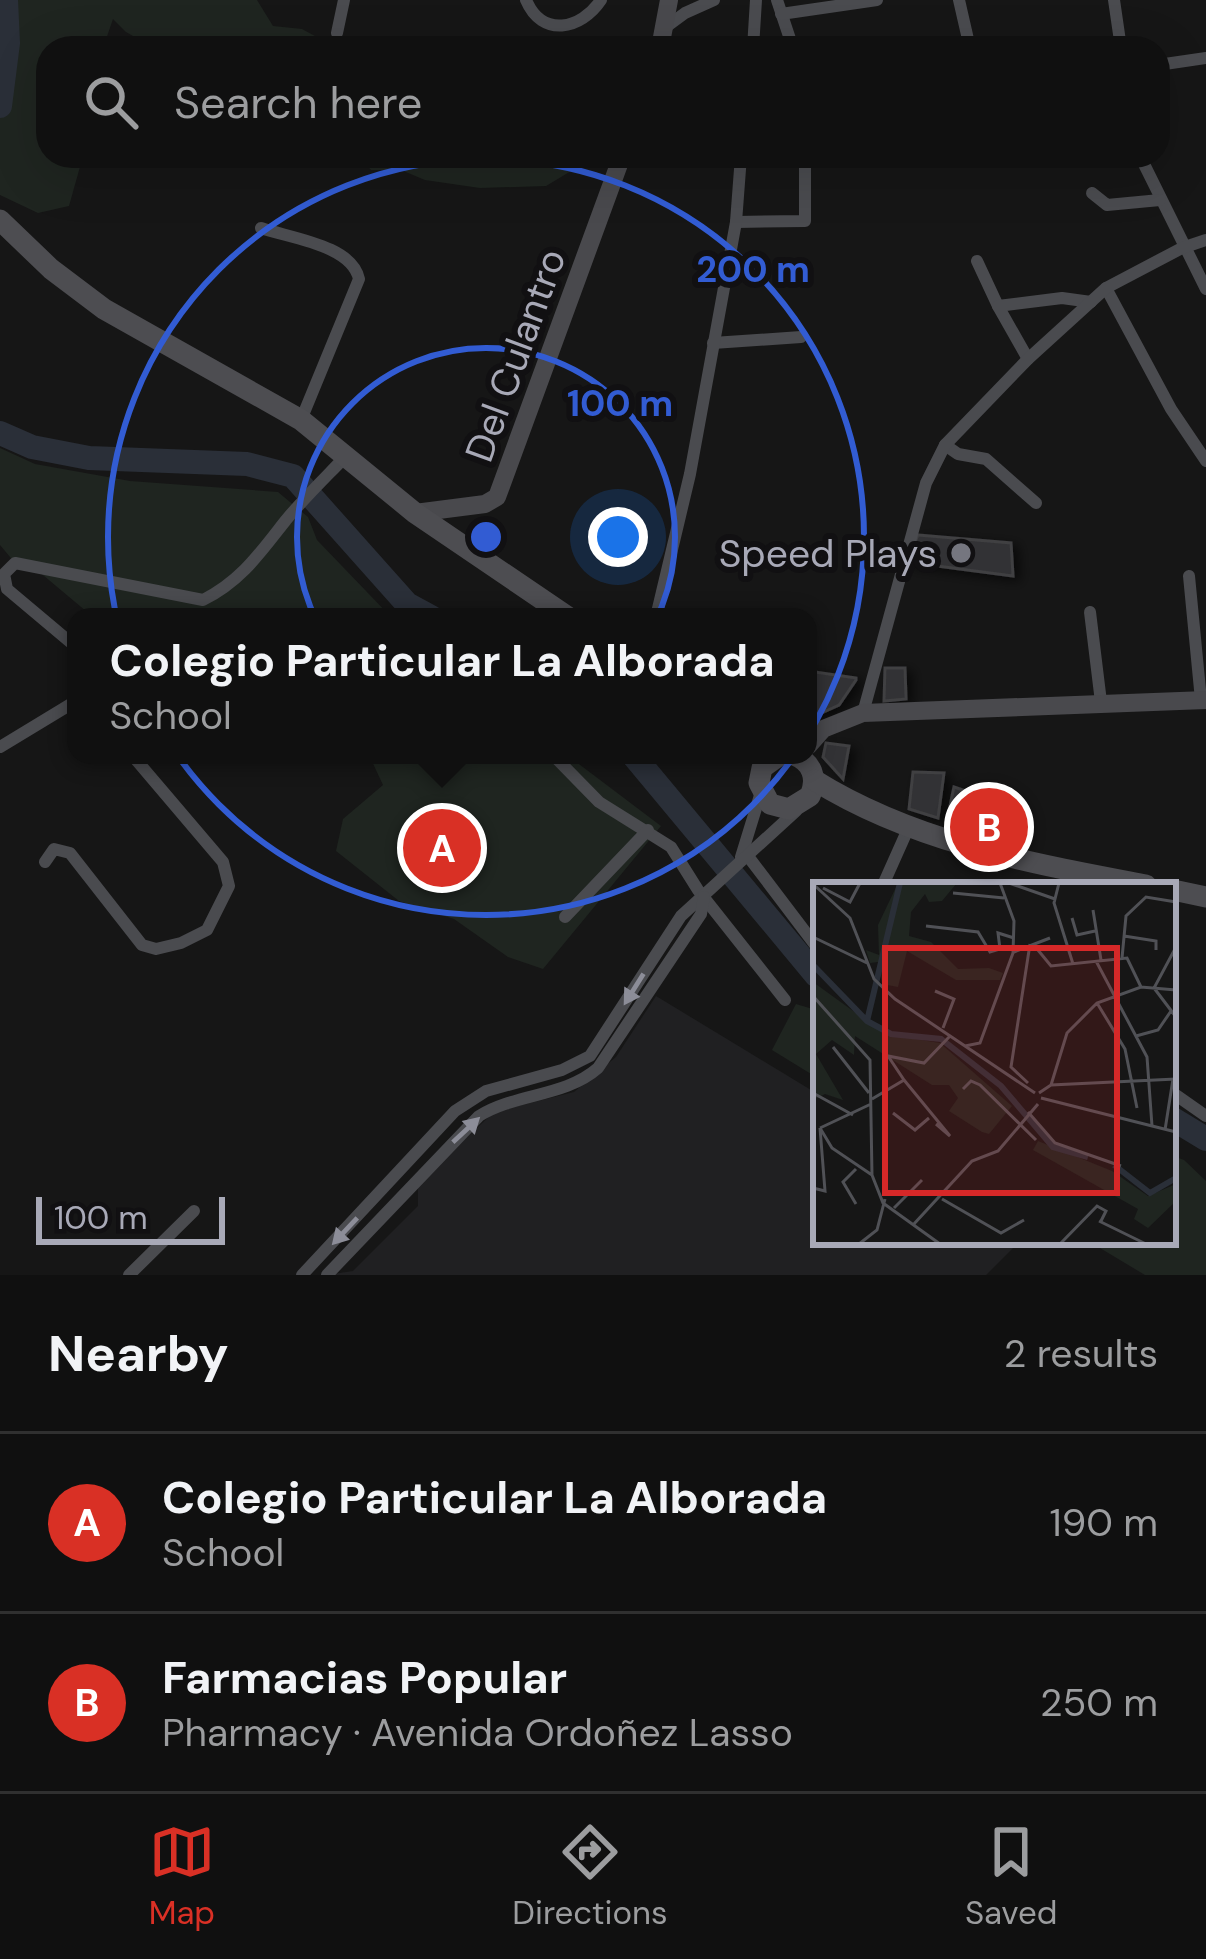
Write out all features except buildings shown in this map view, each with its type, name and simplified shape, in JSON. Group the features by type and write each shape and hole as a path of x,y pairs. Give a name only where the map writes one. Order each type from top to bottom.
{"main road":[{"path":"0,220 51,269 104,309 301,420 415,513 555,608"},
{"path":"748,764 777,808 854,805"},
{"path":"760,783 766,764"},
{"path":"804,764 814,780 854,805 908,829 1041,865 1130,882"},
{"path":"802,805 814,780"},
{"path":"1176,891 1206,897"}],"street":[{"path":"337,33 344,0"},
{"path":"526,0 532,16 545,25 570,24 585,17 601,0"},
{"path":"663,36 669,0"},
{"path":"666,27 714,0"},
{"path":"754,36 756,0"},
{"path":"789,36 779,7 877,0"},
{"path":"959,0 967,36"},
{"path":"1114,0 1119,36"},
{"path":"1170,63 1206,58"},
{"name":"Del Culantro","path":"415,513 485,504 497,497 618,168"},
{"path":"658,608 690,474 736,222 740,168"},
{"path":"736,222 805,221 805,168"},
{"path":"1145,168 1206,289"},
{"path":"1092,193 1107,205 1160,200"},
{"path":"261,228 340,254 357,269 359,279 301,420"},
{"path":"863,713 926,483 945,445 1028,358 1106,288 1206,240"},
{"path":"977,261 1028,358"},
{"path":"1106,288 1171,410 1206,461"},
{"path":"998,306 1062,298 1091,302"},
{"path":"713,343 801,337"},
{"path":"945,445 958,454 986,459 1036,502"},
{"path":"67,639 7,589 4,574 15,563 203,600 229,587 251,566 289,516 346,456"},
{"path":"817,735 863,713 1203,700 1189,576"},
{"path":"1090,612 1101,702"},
{"path":"0,747 67,706"},
{"path":"45,862 54,849 70,853 142,945 156,950 207,930 229,886 224,862 140,764"},
{"path":"562,764 599,802 671,847 785,1000"},
{"path":"742,858 760,783"},
{"path":"302,1275 455,1111 486,1091 562,1070 590,1055 681,916 802,805"},
{"path":"884,882 908,829"},
{"path":"565,917 648,830"},
{"path":"742,858 813,942"},
{"path":"327,1275 479,1116 495,1106 579,1081 598,1068 701,914 706,895"},
{"path":"1176,1095 1206,1116"},
{"path":"129,1275 194,1211"}],"shaded area":[{"path":"0,0 257,0 273,26 302,29 315,36 133,36 113,19 107,36 36,36 36,168 80,168 69,206 38,213 0,195"},
{"path":"576,168 546,186 480,188 425,180 401,170 371,170"},
{"path":"0,448 35,464 130,481 278,492 308,517 317,540 382,608 82,608 31,565 15,563 0,545"},
{"path":"373,764 579,764 661,826 543,969 508,957 454,919 399,901 336,851 343,819 383,785"},
{"path":"656,996 813,1091 813,1245 1016,1245 986,1275 326,1275 353,1271 418,1206 418,1183 494,1112 574,1092 616,1057"},
{"path":"796,1004 813,1009 813,1075 772,1050"},
{"path":"1176,1157 1206,1181 1206,1275 1145,1275 1095,1245 1176,1245"}],"waterway":[{"path":"0,106 8,43 6,0"},
{"path":"0,433 32,447 89,458 247,464 293,476 414,608"},
{"path":"640,764 813,971"},
{"path":"1176,1121 1206,1139"}],"place":[{"name":"Speed Plays","path":"961,553"},
{"name":"Farmacias Popular","path":"989,827"},
{"name":"Colegio Particular La Alborada","path":"442,848"}]}
